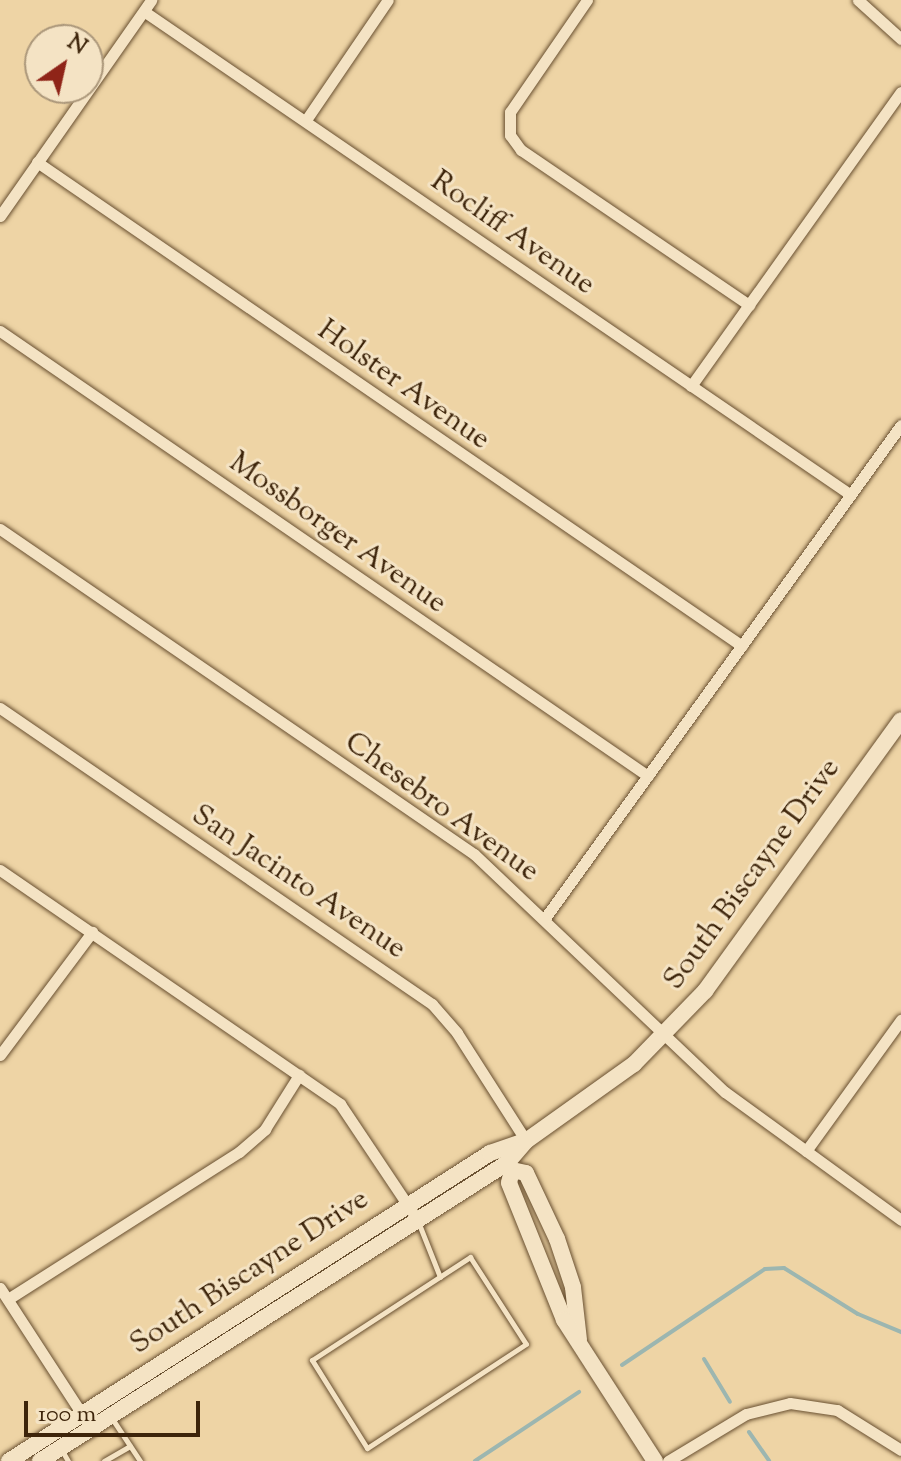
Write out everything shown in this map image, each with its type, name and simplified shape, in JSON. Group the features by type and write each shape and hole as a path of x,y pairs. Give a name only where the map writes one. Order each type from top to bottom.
{"street":[{"path":"306,120 388,0"},
{"path":"587,0 510,112 510,135 521,150 749,305"},
{"path":"858,0 901,39"},
{"path":"0,216 148,6"},
{"name":"Rocliff Avenue","path":"148,6 306,120 851,495"},
{"path":"691,386 901,92"},
{"name":"Holster Avenue","path":"37,162 742,646"},
{"name":"Mossborger Avenue","path":"0,331 648,776"},
{"path":"545,918 901,425"},
{"name":"Chesebro Avenue","path":"0,529 474,854 545,918 725,1092 901,1220"},
{"name":"San Jacinto Avenue","path":"0,708 432,1004 457,1033 526,1141"},
{"name":"South Biscayne Drive","path":"9,1461 87,1421 413,1212 506,1161 526,1141 613,1082 666,1036 719,973 901,720"},
{"path":"0,870 299,1075 347,1112 413,1212"},
{"path":"1,1054 92,932"},
{"path":"806,1151 901,1020"},
{"path":"8,1299 252,1142 299,1075"},
{"path":"506,1161 509,1183 564,1320 655,1461"},
{"name":"South Biscayne Drive","path":"40,1461 64,1454 87,1421 110,1416 413,1212"},
{"path":"0,1288 87,1421"},
{"path":"668,1461 746,1414 790,1403 837,1410 901,1450"}],"lane":[{"path":"413,1212 440,1277"},
{"path":"470,1257 526,1344 367,1448 312,1360 440,1277 470,1257"},
{"path":"110,1416 140,1461"},
{"path":"104,1461 130,1446"}],"waterway":[{"path":"622,1365 765,1269 784,1268 858,1314 901,1332"},
{"path":"704,1359 730,1402"},
{"path":"475,1461 579,1392"},
{"path":"749,1432 769,1461"}]}
